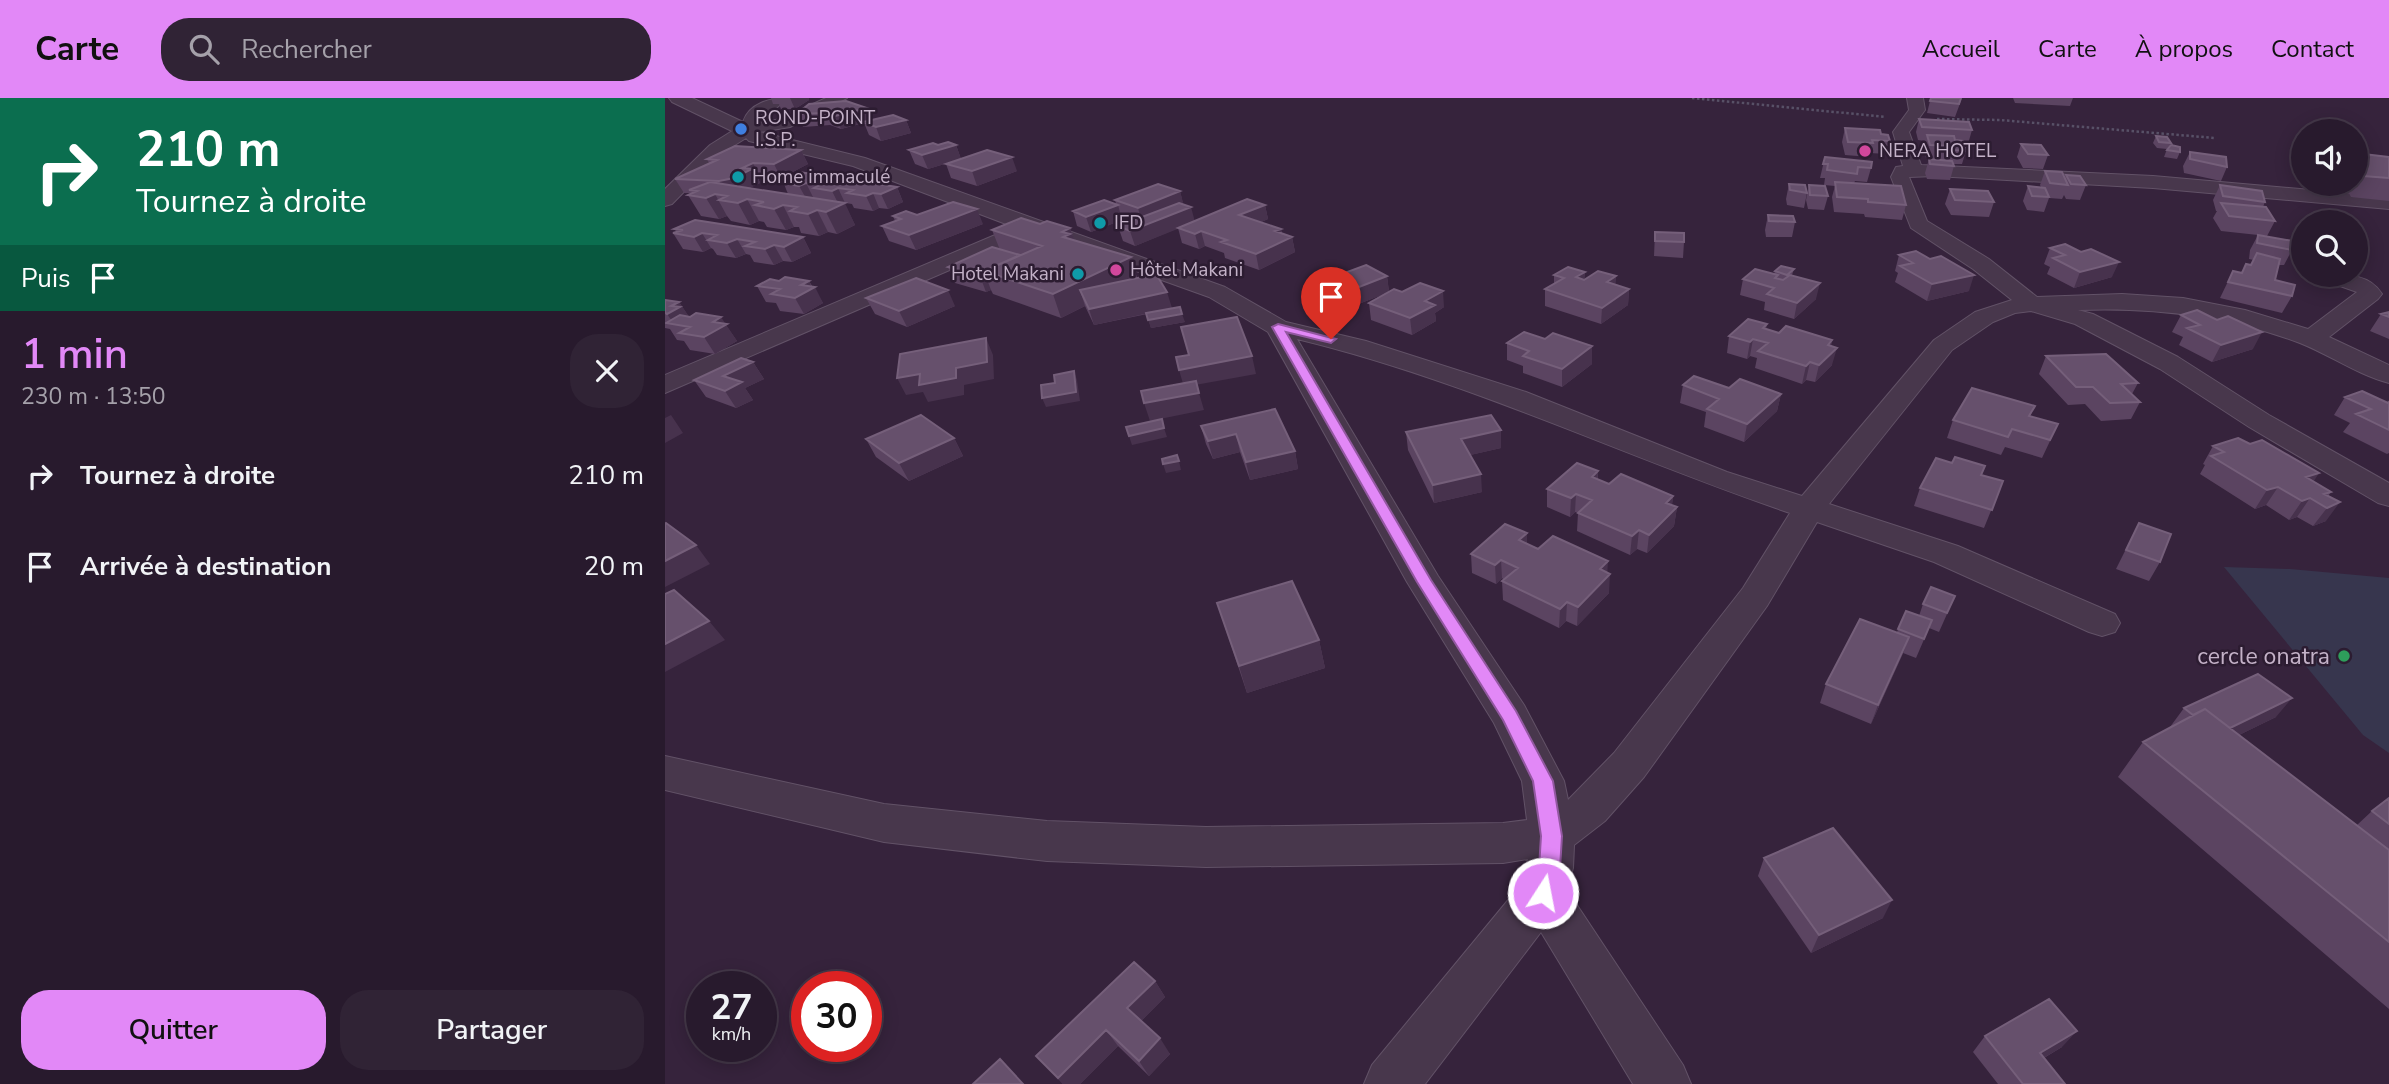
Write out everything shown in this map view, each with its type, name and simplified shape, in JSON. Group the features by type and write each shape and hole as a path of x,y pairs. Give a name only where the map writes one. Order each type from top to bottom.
{"street":[{"path":"678,98 748,129 755,137 859,162 1217,292 1278,327 1357,346 1431,369 1516,398 1716,478 1946,554 2102,623"},
{"path":"748,129 753,118 779,98"},
{"path":"665,200 716,149 748,129 776,125 839,98"},
{"path":"1913,169 1911,156 1901,138 1902,127 1917,110 1915,98"},
{"path":"2389,203 2299,205 2268,192 2153,181 1913,169 1903,171 1900,177 1918,224 1980,264 2032,304 2084,320 2157,357 2269,428 2389,496"},
{"path":"665,385 766,339 1034,226"},
{"path":"2312,339 2340,314 2370,294 2366,287"},
{"path":"665,773 884,823 1047,841 1206,847 1319,846 1503,843 1552,836 1590,808 1629,765 1755,597 1809,508 1943,345 1984,317 2010,307 2032,304 2122,301 2183,305 2236,315 2312,339 2389,375"},
{"path":"1278,327 1425,582 1510,716 1543,781 1552,836 1550,868 1543,893 1391,1084"},
{"path":"1543,893 1664,1084"}],"path":[{"path":"1692,98 1804,111 1910,119 2000,120 2215,138"}],"shaded area":[{"name":"cercle onatra","path":"2224,567 2290,569 2389,578 2389,753 2363,735"}],"building":[{"path":"1931,98 1961,98 1959,104 1930,101"},
{"path":"846,101 867,108 835,116 824,113 797,114 809,104"},
{"path":"893,115 906,120 876,127 863,122"},
{"path":"1919,119 1969,122 1972,130 1922,127"},
{"path":"1845,128 1880,130 1881,134 1888,135 1890,141 1848,142"},
{"path":"1927,135 1954,136 1955,140 1963,141 1966,151 1953,150 1952,146 1930,145"},
{"path":"2156,136 2167,137 2171,143 2159,142"},
{"path":"948,142 956,145 922,155 909,150 933,143 938,145"},
{"path":"2021,144 2041,145 2048,155 2028,154"},
{"path":"2171,145 2180,147 2180,152 2167,150"},
{"path":"735,146 801,150 774,164 753,163 742,168 752,169 734,178 719,181 675,179 717,160 707,159"},
{"path":"987,150 1012,157 972,171 946,164"},
{"path":"2190,152 2226,157 2227,167 2190,159"},
{"path":"2368,155 2389,157 2389,178 2368,176"},
{"path":"1825,157 1872,162 1871,168 1858,167 1857,174 1827,170 1828,164 1823,164"},
{"path":"1929,159 1952,161 1954,166 1930,164"},
{"path":"2045,171 2062,172 2068,185 2050,183"},
{"path":"799,172 897,187 881,194 866,196 847,193 853,190 838,188 832,191 814,188 820,185 806,183 799,186 782,183 788,180 782,179"},
{"path":"2066,175 2080,176 2086,185 2071,184"},
{"path":"710,182 845,203 826,212 817,210 808,214 790,211 797,207 783,205 774,209 755,205 764,202 747,199 738,203 719,200 727,196 715,194 706,198 688,195 697,191 689,190"},
{"path":"1835,182 1901,186 1906,205 1837,197"},
{"path":"1158,184 1180,191 1138,208 1115,200"},
{"path":"1789,184 1805,185 1807,193 1790,190"},
{"path":"1809,185 1825,186 1828,196 1810,195"},
{"path":"2220,185 2262,191 2265,202 2223,196"},
{"path":"2028,186 2045,188 2049,197 2032,196"},
{"path":"1950,189 1988,191 1994,202 1955,200"},
{"path":"1247,199 1265,205 1239,215 1281,229 1275,231 1292,237 1256,254 1221,242 1227,240 1201,231 1195,234 1178,228"},
{"path":"1104,200 1118,205 1086,217 1073,211"},
{"path":"953,202 977,209 909,235 882,226 901,219 893,216 906,211 917,215"},
{"path":"1179,203 1191,207 1130,231 1118,226"},
{"path":"2221,203 2266,207 2275,221 2229,216"},
{"path":"1768,215 1793,216 1795,222 1769,221"},
{"path":"1021,218 1040,224 1047,221 1070,228 1062,232 1070,234 1063,237 1131,257 1053,294 984,271 1042,246 992,230"},
{"path":"695,220 803,237 784,247 774,245 765,249 745,246 755,242 737,239 727,243 708,240 717,235 702,233 694,237 673,233 683,230 674,229"},
{"path":"1655,232 1684,233 1684,242 1655,241"},
{"path":"2258,235 2291,241 2291,250 2257,243"},
{"path":"2065,244 2081,252 2091,249 2119,262 2080,272 2053,258 2065,255 2050,248"},
{"path":"992,247 1020,255 984,271 985,274 980,276 948,267"},
{"path":"1916,251 1930,259 1941,256 1974,275 1932,284 1900,266 1913,263 1899,255"},
{"path":"2257,253 2280,259 2275,280 2294,287 2292,296 2228,282 2233,271 2242,273 2246,264 2251,265"},
{"path":"1366,265 1387,276 1344,293 1323,281"},
{"path":"1781,266 1794,269 1787,275 1775,271"},
{"path":"1568,267 1585,272 1576,277 1584,280 1598,271 1616,276 1607,282 1629,289 1602,308 1545,289 1564,278 1554,275"},
{"path":"1755,269 1778,275 1775,278 1783,280 1790,275 1820,283 1797,303 1767,294 1774,288 1743,279"},
{"path":"1156,274 1167,292 1089,309 1080,290"},
{"path":"785,277 809,281 801,285 815,287 795,298 771,294 780,289 757,286 770,279 779,281"},
{"path":"916,278 948,290 899,311 866,298"},
{"path":"1420,283 1443,291 1425,301 1435,305 1410,318 1369,303 1394,289 1402,292"},
{"path":"665,300 679,302 671,306 680,307 667,314"},
{"path":"1180,307 1182,314 1148,320 1146,313"},
{"path":"2197,310 2217,320 2228,316 2262,332 2221,345 2187,328 2200,325 2181,315"},
{"path":"696,313 721,317 713,322 727,324 704,337 679,333 690,327 666,323 680,315 690,317"},
{"path":"1237,317 1252,356 1179,370 1176,357 1189,355 1181,327"},
{"path":"1748,319 1767,324 1763,328 1779,333 1786,326 1832,340 1828,345 1837,348 1819,365 1810,362 1806,366 1758,351 1768,343 1753,339 1750,342 1729,336"},
{"path":"1524,332 1545,339 1553,333 1592,346 1562,369 1523,356 1529,351 1507,343"},
{"path":"986,338 987,362 956,368 956,378 919,385 920,374 897,378 900,354"},
{"path":"2106,354 2138,383 2121,384 2140,402 2110,403 2093,387 2076,387 2046,356"},
{"path":"741,358 753,362 723,376 742,382 725,391 694,380"},
{"path":"1074,371 1076,392 1042,398 1041,385 1055,383 1054,375"},
{"path":"1694,376 1729,388 1740,379 1781,394 1747,424 1707,409 1719,399 1683,385"},
{"path":"1196,381 1199,393 1144,403 1141,391"},
{"path":"1972,388 2035,406 2029,416 2058,424 2050,440 2012,429 2008,437 1953,420"},
{"path":"2362,391 2389,402 2389,430 2356,414 2371,409 2345,397"},
{"path":"1275,409 1295,451 1246,462 1236,434 1208,441 1201,426"},
{"path":"921,415 954,438 899,463 866,439"},
{"path":"1491,415 1501,430 1461,439 1481,474 1433,485 1406,432"},
{"path":"1162,419 1164,428 1129,436 1126,427"},
{"path":"2238,438 2250,444 2262,440 2319,473 2306,477 2331,492 2324,494 2340,502 2327,508 2310,498 2302,501 2278,487 2267,490 2211,456 2224,452 2213,446"},
{"path":"1177,455 1179,461 1163,464 1162,459"},
{"path":"1955,457 1985,466 1981,475 2003,481 1992,510 1920,488 1936,458 1952,463"},
{"path":"1577,463 1598,471 1592,477 1609,484 1621,474 1673,496 1666,503 1677,507 1649,535 1639,530 1632,536 1578,513 1592,500 1576,494 1571,498 1547,489"},
{"path":"2139,523 2171,534 2160,562 2126,550"},
{"path":"665,524 696,545 665,561"},
{"path":"1505,524 1527,533 1519,540 1538,549 1553,536 1608,561 1600,569 1610,574 1578,607 1567,602 1560,609 1502,581 1518,568 1501,560 1495,565 1471,554"},
{"path":"1292,581 1319,640 1239,666 1217,603"},
{"path":"1931,587 1955,596 1947,613 1923,604"},
{"path":"674,590 709,621 665,644 665,594"},
{"path":"1906,611 1932,620 1924,639 1898,629"},
{"path":"1860,619 1909,637 1878,705 1826,684"},
{"path":"2258,674 2292,698 2230,728 2205,709 2193,715 2184,708"},
{"path":"2205,709 2389,850 2389,942 2143,742"},
{"path":"2389,798 2389,824 2372,811"},
{"path":"1833,828 1892,900 1819,935 1764,858"},
{"path":"1134,962 1155,981 1127,1008 1160,1038 1139,1061 1106,1030 1058,1078 1036,1056"},
{"path":"2049,999 2077,1031 2040,1053 2065,1084 2023,1084 1985,1036"},
{"path":"1000,1059 1023,1084 973,1084"}],"place":[{"name":"ROND-POINT I.S.P.","path":"741,129"},
{"name":"NERA HOTEL","path":"1865,151"},
{"name":"Home immaculé","path":"738,177"},
{"name":"IFD","path":"1100,223"},
{"name":"Hôtel Makani","path":"1116,270"},
{"name":"Hotel Makani","path":"1078,274"},
{"name":"cercle onatra","path":"2344,656"}],"route":[{"path":"1331,339 1278,327 1425,582 1510,716 1543,781 1552,836 1550,868 1543,893"}]}
